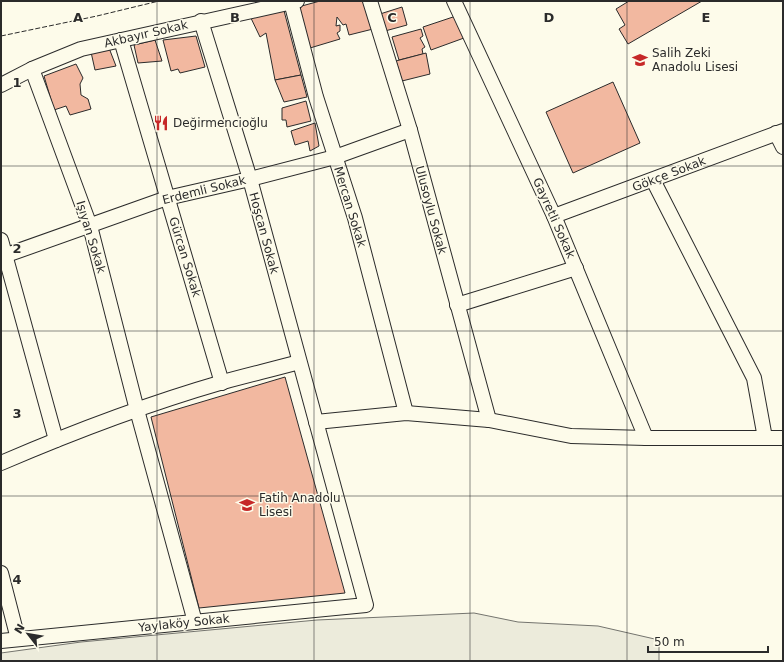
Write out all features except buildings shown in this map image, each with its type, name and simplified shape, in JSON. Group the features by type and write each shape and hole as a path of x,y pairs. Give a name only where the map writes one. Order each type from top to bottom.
{"street":[{"name":"Ulusoylu Sokak","path":"370,1 410,130 489,420"},
{"name":"Gayretli Sokak","path":"454,1 554,216 646,438"},
{"name":"Akbayır Sokak","path":"1,85 32,69 81,49 201,21 294,2"},
{"name":"Mercan Sokak","path":"294,2 316,97 355,218 406,413"},
{"name":"Hoşcan Sokak","path":"201,21 250,179 366,605"},
{"name":"Gürcan Sokak","path":"122,40 222,382"},
{"name":"Işıyan Sokak","path":"32,69 90,226 137,410 195,622"},
{"name":"Erdemli Sokak","path":"3,256 167,198 250,179 335,157 410,130"},
{"name":"Gökçe Sokak","path":"554,216 780,132"},
{"path":"780,132 783,147"},
{"path":"653,180 754,378 765,438"},
{"path":"1,240 3,256 56,440"},
{"path":"457,305 576,268"},
{"path":"1,463 56,440 137,410 222,382 299,362"},
{"path":"316,422 406,413 489,420 572,436 646,438 783,438"},
{"path":"1,573 18,639"},
{"name":"Yaylaköy Sokak","path":"1,641 366,605"}],"shaded area":[{"path":"474,613 518,622 598,626 659,640 659,661 1,661 1,653 81,642 317,620"}],"fence":[{"path":"1,36 97,16 159,1"}],"place":[{"name":"Salih Zeki Anadolu Lisesi","path":"640,60"},
{"name":"Değirmencioğlu","path":"161,123"},
{"name":"Fatih Anadolu Lisesi","path":"247,505"}]}
